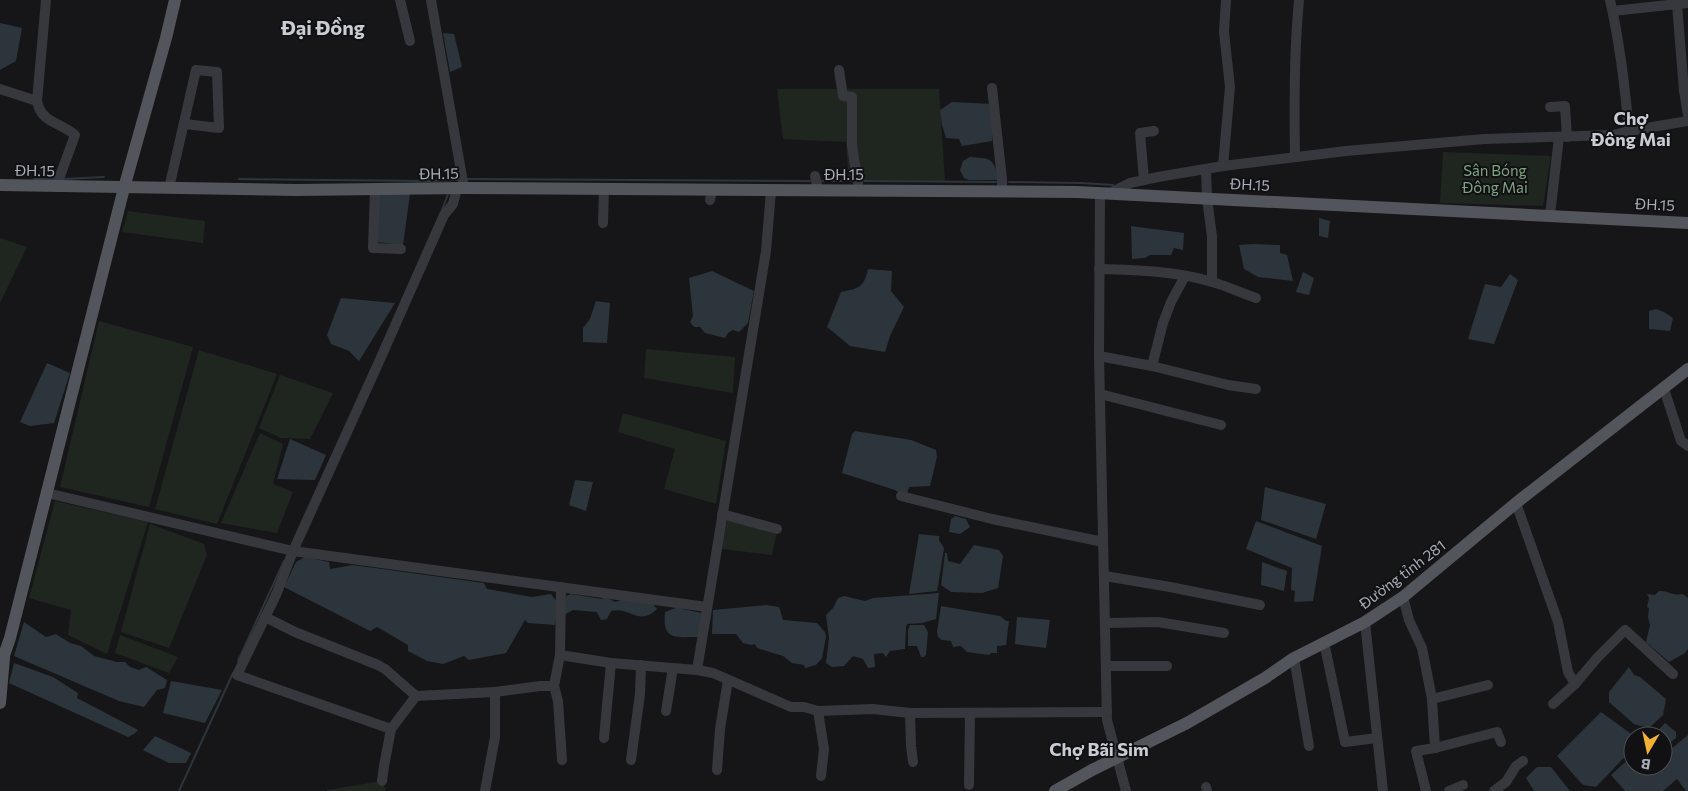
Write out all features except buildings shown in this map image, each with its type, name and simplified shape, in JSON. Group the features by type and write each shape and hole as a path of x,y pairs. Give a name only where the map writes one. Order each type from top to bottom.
{"main road":[{"path":"0,703 2,662 10,638 124,188 175,0"},
{"name":"ĐH.15","path":"0,185 323,192 375,190 423,192 460,188 604,189 711,195 818,190 1105,193 1688,223"},
{"name":"Đường tỉnh 281","path":"1055,791 1116,757 1187,723 1265,678 1294,658 1365,622 1404,597 1516,504 1688,369"}],"street":[{"path":"46,0 37,101 39,111 44,116 76,134 56,187"},
{"path":"400,0 410,41"},
{"path":"391,729 237,676 276,595 292,551 444,215 460,188 431,0"},
{"path":"1223,166 1230,87 1224,32 1226,0"},
{"path":"1295,158 1294,91 1299,0"},
{"path":"1610,0 1625,84 1628,131"},
{"path":"1613,11 1688,3"},
{"path":"1677,4 1684,91 1688,115"},
{"path":"169,188 196,70 217,72 219,128 184,124"},
{"path":"839,70 842,96 852,97 852,146 859,190"},
{"path":"992,88 1002,192"},
{"path":"0,89 37,101"},
{"path":"1550,107 1565,106 1563,137 1550,215"},
{"path":"1126,791 1107,720 1105,576 1102,542 1106,506 1099,356 1099,269 1105,193 1130,183 1223,166 1484,139 1613,135 1671,121 1688,121"},
{"path":"1144,180 1140,132 1154,131"},
{"path":"1206,170 1207,198 1212,237 1212,282"},
{"path":"815,176 818,190"},
{"path":"603,223 604,189"},
{"path":"375,190 373,248 401,250"},
{"path":"697,670 766,251 771,191"},
{"path":"1099,269 1124,269 1185,276 1212,282 1256,298"},
{"path":"1152,366 1163,323 1171,302 1185,276"},
{"path":"1099,356 1152,366 1228,385 1256,389"},
{"path":"1664,389 1681,441 1688,446"},
{"path":"1100,394 1221,425"},
{"path":"46,493 292,551 707,607"},
{"path":"902,496 992,519 1102,542"},
{"path":"1516,504 1558,622 1568,672 1575,684"},
{"path":"722,514 777,529"},
{"path":"1105,576 1170,587 1260,606"},
{"path":"562,587 560,655 554,686 558,701 562,760"},
{"path":"1404,597 1409,620 1422,648 1432,698 1435,748"},
{"path":"265,617 295,632 385,668 416,696 494,692 554,686"},
{"path":"1106,623 1158,622 1224,633"},
{"path":"1365,622 1383,791"},
{"path":"1553,704 1575,684 1597,658 1625,630 1673,674"},
{"path":"1324,642 1345,742 1377,738"},
{"path":"560,655 713,673 791,707 818,711 874,709 910,713 970,714 1107,712"},
{"path":"1294,658 1309,746"},
{"path":"604,738 611,662"},
{"path":"631,760 640,694 641,665"},
{"path":"1106,666 1167,666"},
{"path":"666,711 673,668"},
{"path":"717,770 720,729 728,680"},
{"path":"1432,698 1488,685"},
{"path":"485,791 495,737 494,692"},
{"path":"382,781 391,729 416,696"},
{"path":"818,711 824,749 821,776"},
{"path":"910,713 912,726 910,746 913,762"},
{"path":"969,785 970,714"},
{"path":"1426,791 1416,751 1497,732 1501,742"},
{"path":"1494,791 1506,782 1516,766 1523,761"},
{"path":"1449,791 1463,785"}],"green space":[{"path":"777,89 939,89 945,181 849,182 846,142 783,139"},
{"name":"Sân Bóng Đông Mai","path":"1443,152 1551,156 1543,206 1440,203"},
{"path":"128,211 205,221 203,243 122,232"},
{"path":"0,238 27,247 0,303"},
{"path":"99,321 193,347 149,507 60,487"},
{"path":"646,349 735,357 733,393 644,378"},
{"path":"199,350 277,374 217,524 155,509"},
{"path":"280,375 333,393 310,439 281,438 259,428"},
{"path":"623,413 726,441 716,504 664,489 675,449 618,432"},
{"path":"260,433 283,444 273,484 293,492 277,533 221,523"},
{"path":"55,501 148,522 107,654 68,635 71,610 29,598"},
{"path":"728,517 777,531 772,555 721,549"},
{"path":"150,524 204,544 207,555 169,648 121,632"},
{"path":"120,635 178,657 169,673 115,653"},
{"path":"382,781 386,791 327,791 327,790"}],"shaded area":[{"path":"0,23 22,28 16,61 0,70"},
{"path":"443,33 454,34 462,67 450,72"},
{"path":"952,102 992,104 992,141 962,146 959,139 946,138 940,110"},
{"path":"970,157 987,159 993,163 999,180 969,180 964,178 960,170 963,161"},
{"path":"378,193 410,194 403,245 376,242"},
{"path":"1319,218 1330,221 1328,238 1319,236"},
{"path":"1131,226 1184,233 1183,250 1174,248 1171,255 1150,255 1145,258 1132,259"},
{"path":"1239,245 1280,245 1280,253 1287,255 1293,281 1258,277 1244,269"},
{"path":"868,269 892,271 891,291 904,307 890,336 885,352 850,346 827,327 841,292 860,286 865,280"},
{"path":"712,271 754,291 748,323 739,332 733,330 725,338 705,333 700,327 694,327 690,322 693,316 689,278"},
{"path":"1303,272 1314,278 1309,295 1296,292"},
{"path":"1510,274 1518,280 1494,344 1468,339 1485,284 1501,287"},
{"path":"341,298 395,303 359,361 349,351 331,344 327,335"},
{"path":"596,301 610,303 607,343 583,342 583,328 590,319"},
{"path":"1656,309 1673,318 1670,331 1649,329 1649,311"},
{"path":"47,363 70,373 54,423 30,426 20,422"},
{"path":"855,431 911,440 936,450 937,457 930,486 909,487 907,494 903,495 895,490 842,473 852,434"},
{"path":"290,439 326,455 315,480 277,479"},
{"path":"575,480 593,482 586,511 569,505"},
{"path":"1265,487 1326,504 1316,539 1261,520"},
{"path":"955,516 966,519 970,527 960,534 949,532 951,519"},
{"path":"1256,521 1322,546 1313,601 1294,602 1295,591 1291,590 1292,568 1246,549"},
{"path":"919,534 939,536 939,540 944,548 938,586 937,591 909,594"},
{"path":"974,545 999,550 1003,556 998,588 982,593 951,592 941,585 945,553 947,553 948,561 960,564"},
{"path":"305,557 329,562 330,569 353,565 484,583 487,589 532,597 551,594 558,603 555,625 528,623 525,620 506,653 469,660 464,656 443,664 427,661 408,651 408,645 377,627 370,631 284,587 296,562"},
{"path":"1262,562 1287,571 1284,591 1261,585"},
{"path":"1659,591 1683,594 1688,598 1688,649 1685,653 1669,662 1646,642 1650,625 1648,617 1649,608 1647,607 1649,598 1647,594 1655,595"},
{"path":"939,593 936,619 922,623 907,624 905,649 890,651 886,657 883,653 874,654 875,667 868,668 863,659 853,656 844,666 832,667 826,663 829,638 826,615 833,608 838,598 844,596 865,601 873,598"},
{"path":"571,594 602,599 604,596 615,602 622,600 651,602 657,609 645,616 618,610 611,611 607,619 601,620 597,612 573,610 564,615 566,596"},
{"path":"766,605 779,607 783,620 817,623 825,632 826,637 822,658 816,665 805,668 804,665 792,663 783,656 757,648 755,644 743,643 736,634 712,634 713,610"},
{"path":"681,606 682,609 702,613 698,637 677,637 668,633 665,612"},
{"path":"941,606 1000,616 1009,621 1006,645 997,646 997,653 989,655 967,652 961,646 953,647 951,641 942,640 938,637"},
{"path":"1017,617 1050,620 1046,648 1015,644"},
{"path":"24,622 46,637 56,634 70,643 81,646 94,656 117,662 125,662 130,667 139,670 146,667 167,680 165,688 157,690 144,707 119,701 14,656"},
{"path":"910,625 924,625 928,632 926,655 924,657 921,657 917,646 908,646 908,630"},
{"path":"14,663 53,677 78,693 77,698 138,730 128,737 9,683"},
{"path":"1629,667 1634,675 1640,677 1666,699 1663,715 1651,726 1634,724 1609,702 1609,692"},
{"path":"171,681 222,690 205,723 163,713"},
{"path":"1601,712 1623,728 1623,759 1596,787 1583,785 1557,756"},
{"path":"1673,730 1676,732 1676,738 1673,740"},
{"path":"1688,735 1688,791 1677,779 1663,791 1625,791 1611,775 1623,764 1623,776 1673,776 1673,748"},
{"path":"155,736 191,753 186,763 169,763 143,750"},
{"path":"1537,767 1551,767 1570,791 1534,791 1526,778"}],"waterway":[{"path":"64,179 104,177"},
{"path":"34,179 54,179"},
{"path":"239,179 458,180"},
{"path":"465,179 810,181"},
{"path":"822,181 852,181"},
{"path":"864,181 996,182"},
{"path":"1009,182 1113,185"},
{"path":"442,210 448,194"},
{"path":"238,661 284,561"},
{"path":"179,791 233,673"}],"district":[{"name":"Đại Đồng","path":"323,27"},
{"name":"Chợ Đông Mai","path":"1631,128"},
{"name":"Chợ Bãi Sim","path":"1099,749"}]}
